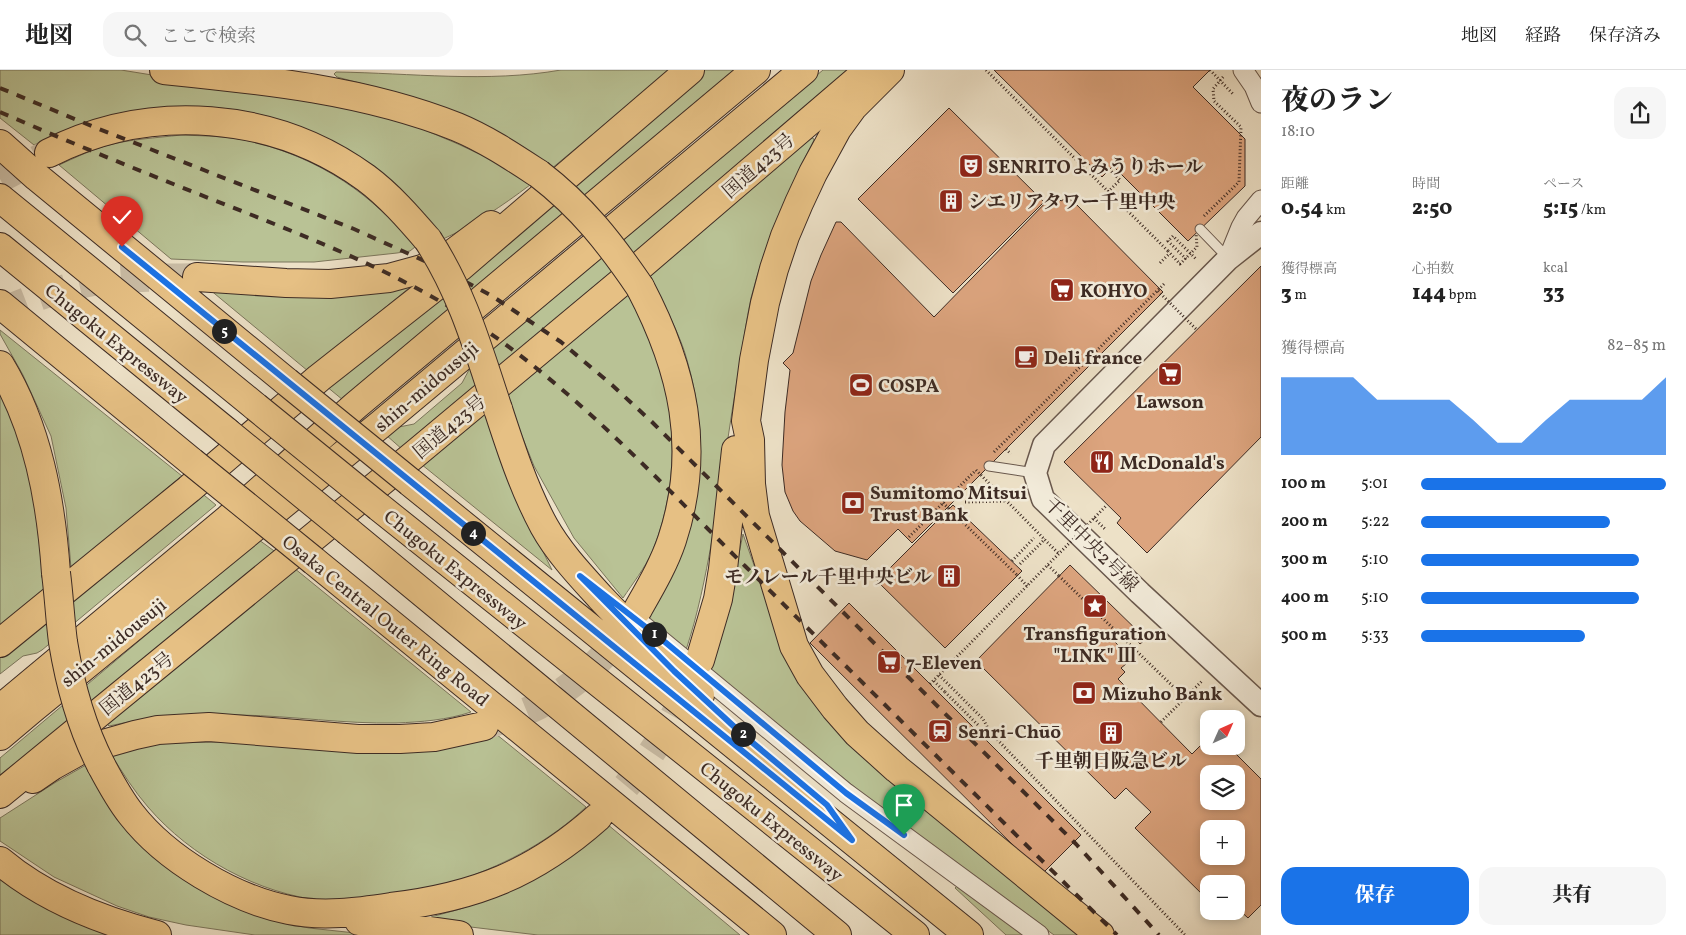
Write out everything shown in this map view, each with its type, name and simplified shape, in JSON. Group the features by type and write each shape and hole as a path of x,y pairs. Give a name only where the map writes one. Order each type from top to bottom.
{"main road":[{"path":"164,70 334,92 395,106 458,128 510,154 539,174 566,198 613,247 640,286 656,317 676,370 686,420 687,460 680,509 672,540 663,563 638,609"},
{"path":"0,643 189,489 319,378 460,267 690,70"},
{"name":"shin-midousuji","path":"0,709 228,519 356,406 756,70"},
{"name":"shin-midousuji","path":"0,736 381,424 804,70"},
{"name":"国道423号","path":"0,794 415,454 619,284 869,70"},
{"path":"700,660 718,599 726,549 737,439 746,421 754,360 765,302 785,236 813,173 837,129 853,107 890,70"},
{"path":"49,153 77,140 108,130 138,124 187,120 232,123 297,141 340,162 367,179 428,240 448,273 465,310 515,461 545,527 580,576 674,671 741,733 827,805 852,840"},
{"path":"0,144 37,177 286,382 969,935"},
{"path":"198,277 286,284 330,284 408,274 448,257 481,234 531,194 575,168"},
{"name":"Chugoku Expressway","path":"0,198 379,508 915,935"},
{"name":"Chugoku Expressway","path":"0,247 838,935"},
{"name":"Osaka Central Outer Ring Road","path":"0,304 772,935"},
{"path":"0,365 22,406 33,438 46,497 63,642 73,693 85,729 101,766 132,815 159,842 186,864 238,893 290,910 320,917 459,935"},
{"path":"746,421 750,440 751,484 755,516 794,646 810,675 840,714 876,750 1100,935"},
{"path":"0,802 52,766 79,751 135,734 158,730 209,727 358,739 400,739 434,737 484,726"},
{"path":"290,910 333,913 365,911 421,903 476,890 501,880 540,860 570,841 598,816"},
{"path":"0,861 26,880 73,906 107,920 157,935"}],"street":[{"path":"1243,70 1254,86 1261,104"},
{"path":"1256,70 1261,76"},
{"path":"1228,259 1246,218 1261,200"},
{"path":"1035,473 1044,446 1228,259 1258,233"},
{"name":"千里中央2号線","path":"1035,473 1043,498 1140,593 1261,706"},
{"path":"580,576 665,642 846,793 1039,935"}],"lane":[{"path":"1197,229 1228,259"},
{"path":"989,466 1035,473"}],"path":[{"path":"986,70 1180,264 1197,247 1197,229"},
{"path":"1210,70 1220,81"},
{"path":"1202,219 1239,182 1241,127 1214,101 1213,89 1230,70"},
{"path":"1108,192 1120,180 1110,170"},
{"path":"1186,258 1168,241 1173,236 1200,263"},
{"path":"1160,263 1170,254"},
{"path":"990,456 1164,284"},
{"path":"1158,291 1197,330"},
{"path":"909,537 976,470 1059,554"},
{"path":"965,502 1007,501"},
{"path":"943,503 1027,586"},
{"path":"930,684 1107,505"},
{"path":"1094,518 1105,529"},
{"path":"1012,561 1034,538"},
{"path":"1020,564 1045,539"},
{"path":"1025,548 1031,554"},
{"path":"1048,565 1185,698"},
{"path":"939,675 983,719 990,732 1185,935"},
{"path":"934,681 978,725"},
{"path":"1161,722 1202,681"}],"green space":[{"path":"0,70 121,70 301,99 378,115 420,128 458,144 496,162 530,185 487,215 441,240 419,208 404,192 379,171 352,153 313,133 274,118 235,110 194,107 154,109 114,116 74,128 34,145 0,118"},
{"path":"561,70 670,70 551,169 521,146 474,120 430,103 337,77 334,74 336,72 477,77 533,74"},
{"path":"705,70 737,70 343,400 326,386"},
{"path":"823,70 857,70 403,450 386,435 394,428 414,424 462,383 470,368 492,346"},
{"path":"181,135 245,140 278,149 301,158 344,181 363,195 399,228 415,247 410,251 397,253 314,262 171,259 59,165 105,146 133,140"},
{"path":"809,138 814,140 778,218 763,257 751,298 712,540 698,609 686,650 648,618 677,564 693,514 700,463 698,412 687,360 677,332 664,304 646,276"},
{"path":"406,286 409,288 308,371 209,289"},
{"path":"626,292 643,322 656,353 671,419 672,453 670,486 663,520 652,552 623,598 574,538 534,466 505,394"},
{"path":"0,330 182,476 71,568 66,508 51,436 23,375 0,334"},
{"path":"0,386 22,443 34,499 45,590 0,628"},
{"path":"484,411 509,482 552,570 421,464"},
{"path":"199,491 216,505 42,650 23,656 0,674 0,658"},
{"path":"743,534 778,633 820,703 1085,935 1054,935 868,798 709,668 731,593"},
{"path":"259,540 277,553 0,785 0,758"},
{"path":"294,568 471,712 434,720 396,723 208,714 158,718 109,726 107,724"},
{"path":"496,734 586,807 544,840 496,866 463,879 439,887 406,894 336,901 300,897 275,890 251,881 205,857 184,842 148,807 111,754 141,746 163,743 483,738"},
{"path":"86,765 100,788 289,924 374,935 255,935 186,925 149,917 117,906 54,877 0,841 0,818"},
{"path":"607,824 740,935 538,935 437,923 431,917 509,892"},
{"path":"0,877 113,935 0,935"},
{"path":"958,885 1026,935 1006,935 955,888"}],"building":[{"path":"994,70 1210,70 1193,87 1245,139 1245,186 1188,241 1113,166 1102,177"},
{"name":"シエリアタワー千里中央","path":"949,108 1044,202 953,293 858,199"},
{"path":"1054,194 1061,201 1066,198 1073,201 1163,292 912,543 898,529 867,560 835,551 800,521 793,511 785,492 782,465 790,370 783,363 793,353 811,281 836,222 841,222 934,317"},
{"path":"1261,266 1261,437 1147,553 1117,523 1121,518 1064,462"},
{"name":"モノレール千里中央ビル","path":"953,505 1022,571 945,648 877,581"},
{"name":"千里朝日阪急ビル","path":"1070,565 1146,639 1140,644 1126,630 1115,642 1128,655 1122,660 1126,664 1121,668 1125,672 1118,679 1192,754 1200,746 1200,755 1237,755 1261,779 1261,905 1248,918 1245,915 1245,875 1200,875 1200,892 1135,828 1151,812 1126,788 1115,799 976,661"},
{"path":"849,603 1081,835 1042,874 810,643"}],"tunnel":[{"path":"0,179 45,155"},
{"path":"0,312 53,292 94,282 130,278 197,277"},
{"path":"487,725 532,709 564,690 587,672 608,651 626,627"},
{"path":"598,817 613,802 651,753 663,735 692,680"}],"railway":[{"path":"0,88 354,229 438,267 492,296 561,342 652,422 1076,844 1159,935"},
{"path":"0,112 350,256 438,300 505,344 542,372 612,434 1117,935"}],"place":[{"name":"SENRITOよみうりホール","path":"971,166"},
{"name":"シエリアタワー千里中央","path":"951,201"},
{"name":"KOHYO","path":"1062,290"},
{"name":"Deli france","path":"1026,357"},
{"name":"Lawson","path":"1170,374"},
{"name":"COSPA","path":"861,385"},
{"name":"McDonald's","path":"1102,462"},
{"name":"Sumitomo Mitsui Trust Bank","path":"853,503"},
{"name":"モノレール千里中央ビル","path":"949,576"},
{"name":"Transfiguration \"LINK\" Ⅲ","path":"1095,606"},
{"name":"7-Eleven","path":"889,662"},
{"name":"Mizuho Bank","path":"1084,693"},
{"name":"Senri-Chūō","path":"940,731"},
{"name":"千里朝日阪急ビル","path":"1111,733"}],"route":[{"path":"122,247 852,840 827,805 741,733 674,671 580,576 665,642 846,793 904,835"}]}
